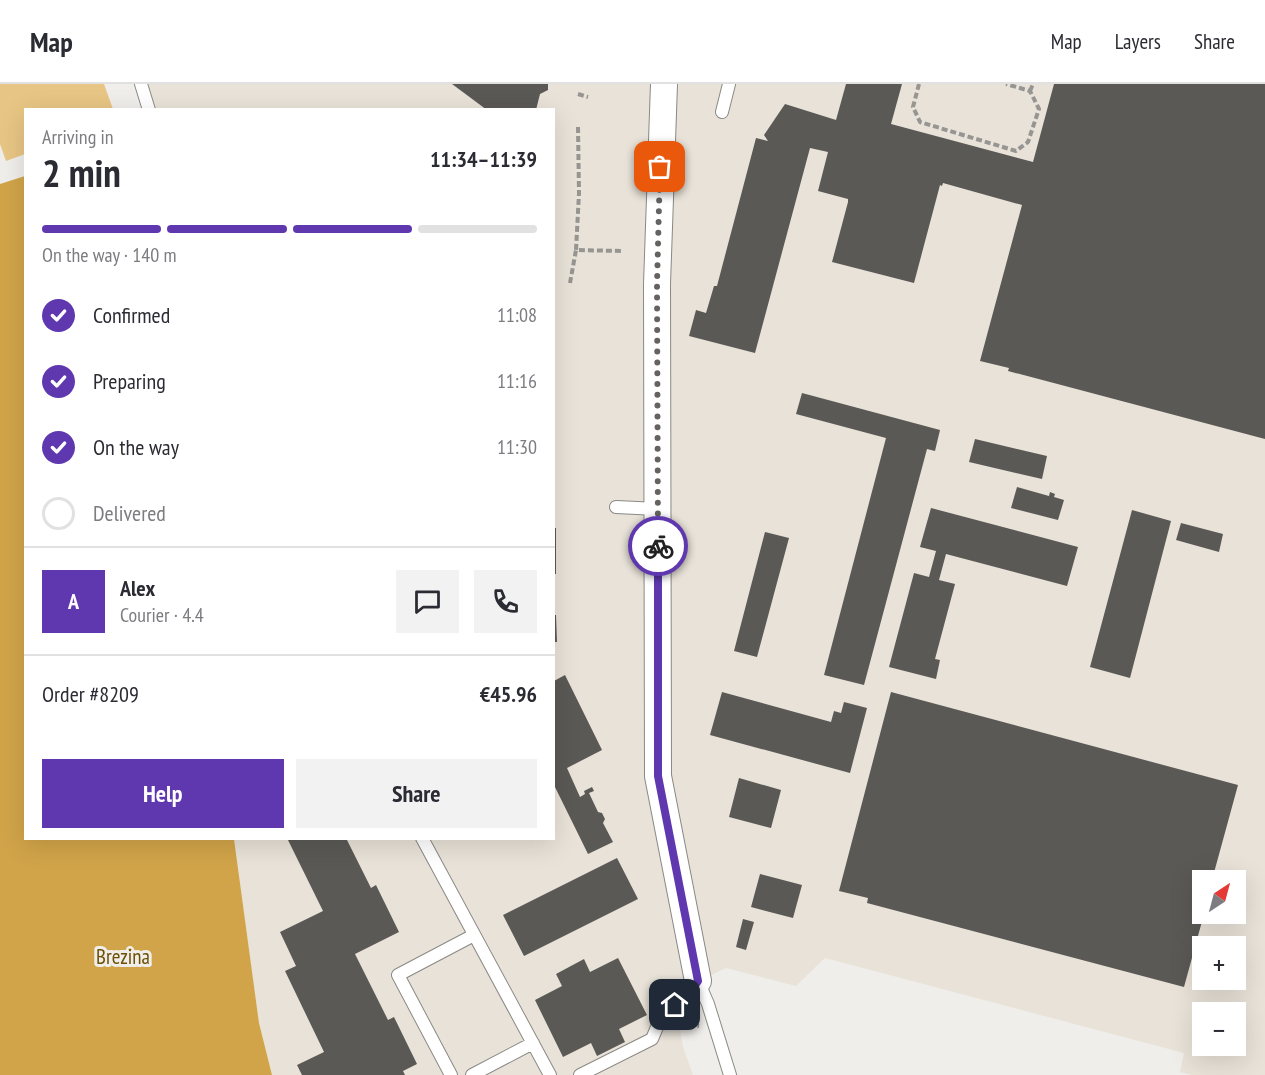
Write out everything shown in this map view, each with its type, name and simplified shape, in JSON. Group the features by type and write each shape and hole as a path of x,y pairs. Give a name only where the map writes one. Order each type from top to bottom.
{"street":[{"path":"664,84 657,284 658,776 698,981"}],"lane":[{"path":"141,84 148,108"},
{"path":"722,112 729,84"},
{"path":"616,507 658,509"},
{"path":"423,840 550,1075"},
{"path":"451,1075 398,975 474,934"},
{"path":"580,1075 652,1039 660,1020 685,1000 698,981"},
{"path":"698,981 708,1004 730,1075"},
{"path":"472,1075 533,1043"}],"path":[{"path":"919,84 913,107 920,122 1016,151 1028,142 1039,109 1030,91 1006,84"},
{"path":"1030,91 1033,84"},
{"path":"578,94 588,97"},
{"path":"570,283 576,250 579,193 578,127"},
{"path":"576,250 623,251"},
{"path":"678,1004 684,1024 714,1027"}],"shaded area":[{"path":"0,84 104,84 113,108 24,108 24,154 6,161 0,144"},
{"path":"136,84 1265,84 1265,1075 1192,1075 1180,1072 1184,1053 825,958 796,986 726,968 674,993 683,1047 693,1075 272,1075 259,1023 234,840 555,840 555,108 143,108"}],"green space":[{"name":"Brezina","path":"24,176 24,840 234,840 259,1023 272,1075 0,1075 0,184"}],"building":[{"path":"452,84 548,84 548,90 540,94 536,108 484,108"},
{"path":"846,84 902,84 891,124 1033,162 1054,84 1265,84 1265,439 1008,371 1009,368 980,361 1022,205 943,183 942,186 940,185 914,283 832,262 848,199 818,191 828,152 810,148 755,353 689,336 696,310 706,313 714,286 717,286 756,138 768,141 764,135 785,104 836,120"},
{"path":"802,393 940,430 935,451 927,449 864,685 824,675 886,438 796,414"},
{"path":"975,439 1047,456 1042,479 969,462"},
{"path":"1017,487 1049,496 1050,492 1055,494 1054,497 1064,500 1058,520 1011,508"},
{"path":"931,508 1078,547 1067,586 946,554 939,580 955,584 935,659 940,660 936,679 889,667 914,573 929,577 936,551 920,547"},
{"path":"1132,510 1171,521 1130,678 1090,667"},
{"path":"1181,523 1223,534 1219,552 1176,540"},
{"path":"555,528 556,528 555,574"},
{"path":"765,532 789,538 757,657 734,651"},
{"path":"555,615 556,615 557,642 555,642"},
{"path":"565,675 602,750 567,768 580,797 585,794 584,791 592,787 594,791 589,793 598,812 602,813 605,819 603,823 613,842 588,854 555,787 555,680"},
{"path":"722,692 831,722 834,711 841,713 844,702 867,708 850,773 710,735"},
{"path":"891,692 1238,785 1215,870 1192,870 1192,924 1201,924 1198,936 1192,936 1192,958 1184,987 867,903 868,898 839,891"},
{"path":"739,778 781,790 771,828 729,817"},
{"path":"288,840 347,840 371,888 376,885 399,932 355,954 388,1020 394,1017 417,1064 403,1071 405,1075 302,1075 297,1065 324,1052 285,971 296,966 280,932 323,911"},
{"path":"617,858 638,899 524,956 503,915"},
{"path":"760,874 802,885 793,918 751,907"},
{"path":"743,919 754,922 746,950 736,947"},
{"path":"618,958 647,1015 619,1029 625,1042 597,1056 591,1043 563,1057 535,1000 562,986 556,974 584,959 590,972"}],"way so far":[{"path":"658,546 657,284 660,167"}],"route":[{"path":"658,546 658,776 674,848 698,981 685,1000 675,1005"}]}
